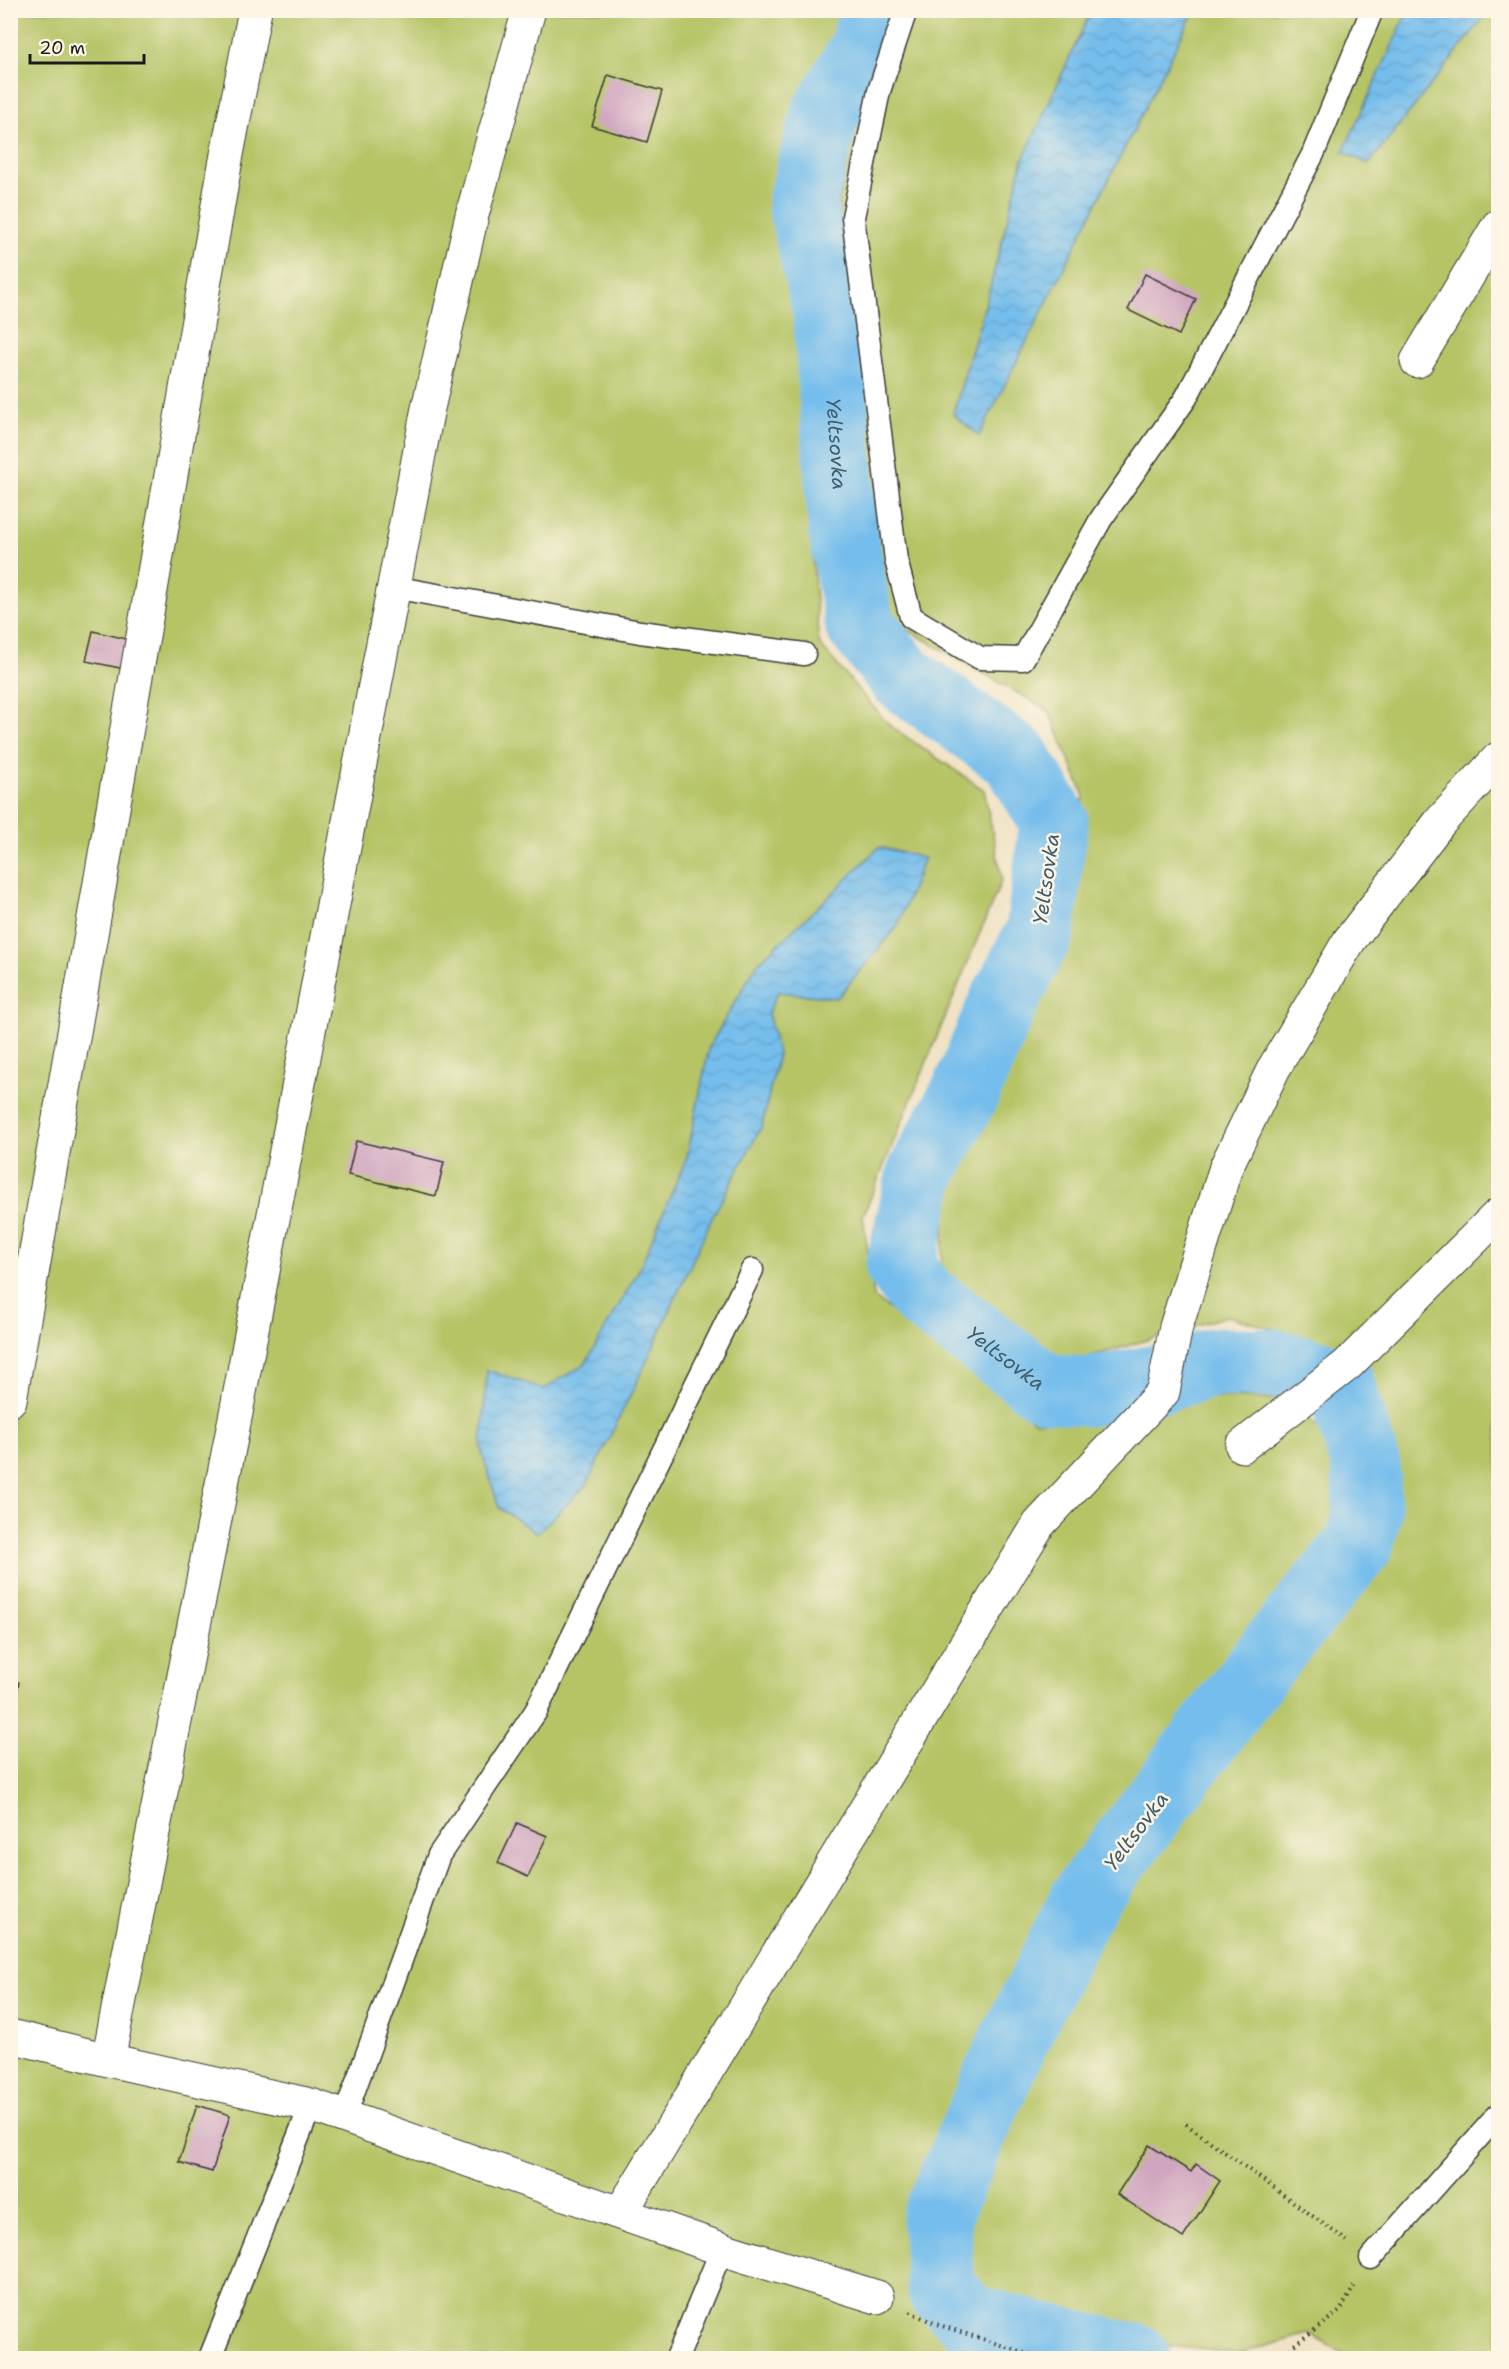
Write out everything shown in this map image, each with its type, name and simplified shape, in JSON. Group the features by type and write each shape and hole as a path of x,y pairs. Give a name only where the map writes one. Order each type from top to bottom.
{"street":[{"path":"10,1400 225,165 255,10"},
{"path":"108,2060 234,1425 427,413 472,215 529,10"},
{"path":"1417,361 1498,226"},
{"path":"621,2212 1039,1524 1162,1392 1176,1327 1226,1167 1274,1068 1349,940 1440,822 1498,759"},
{"path":"1242,1446 1347,1365 1498,1215"},
{"path":"10,2036 311,2105 722,2249 876,2297"}],"lane":[{"path":"906,10 879,91 853,217 896,560 912,617 980,658 1023,659 1101,519 1186,398 1313,154 1372,10"},
{"path":"393,587 640,632 804,654"},
{"path":"344,2118 439,1855 536,1711 752,1270"},
{"path":"210,2358 311,2105"},
{"path":"1371,2258 1498,2115"},
{"path":"677,2358 722,2249"}],"path":[{"path":"1186,2124 1371,2258 1340,2311 1294,2345 1282,2358"},
{"path":"876,2297 936,2324 1041,2358"}],"green space":[{"path":"11,11 842,11 801,117 776,197 795,307 819,644 889,725 984,790 1002,879 863,1216 874,1297 1034,1421 1115,1422 1216,1397 1281,1399 1336,1440 1348,1493 1341,1542 1091,1858 924,2190 918,2299 985,2358 11,2358"},
{"path":"889,11 1498,11 1498,2358 1351,2358 1309,2334 1238,2354 1116,2339 1005,2310 950,2275 951,2210 1028,2033 1114,1876 1290,1650 1371,1577 1392,1522 1385,1451 1347,1349 1227,1316 1047,1370 941,1267 946,1203 1050,955 1084,796 1049,711 875,611 847,320 839,202 859,107"}],"water":[{"path":"1091,11 1194,11 979,436 953,414 987,299 1023,159"},
{"path":"1408,11 1489,11 1369,164 1343,152"},
{"path":"879,847 924,858 897,927 837,998 778,992 768,1013 778,1054 762,1126 711,1220 645,1365 586,1486 537,1533 499,1508 481,1449 487,1370 544,1389 585,1364 638,1272 687,1157 709,1047 757,964"}],"building":[{"path":"608,75 662,91 647,142 592,126"},
{"path":"1145,274 1196,299 1179,335 1128,310"},
{"path":"93,631 131,640 125,669 86,661"},
{"path":"356,1141 444,1162 436,1196 348,1175"},
{"path":"10,1680 19,1682 12,1720 10,1720"},
{"path":"517,1823 547,1836 528,1877 498,1863"},
{"path":"197,2105 230,2115 212,2172 179,2162"},
{"path":"1149,2145 1191,2172 1196,2164 1220,2181 1183,2238 1117,2194"}],"waterway":[{"name":"Yeltsovka","path":"875,10 863,50 825,115 802,203 827,312 843,532 859,623 901,676 1015,757 1054,821 1040,932 1002,1005 966,1091 921,1174 900,1266 923,1296 1044,1387 1088,1392 1158,1379 1215,1362 1274,1363 1339,1380 1366,1466 1367,1512 1359,1545 1271,1652 1084,1899 1007,2055 936,2217 941,2289 969,2319 1136,2358"}]}
